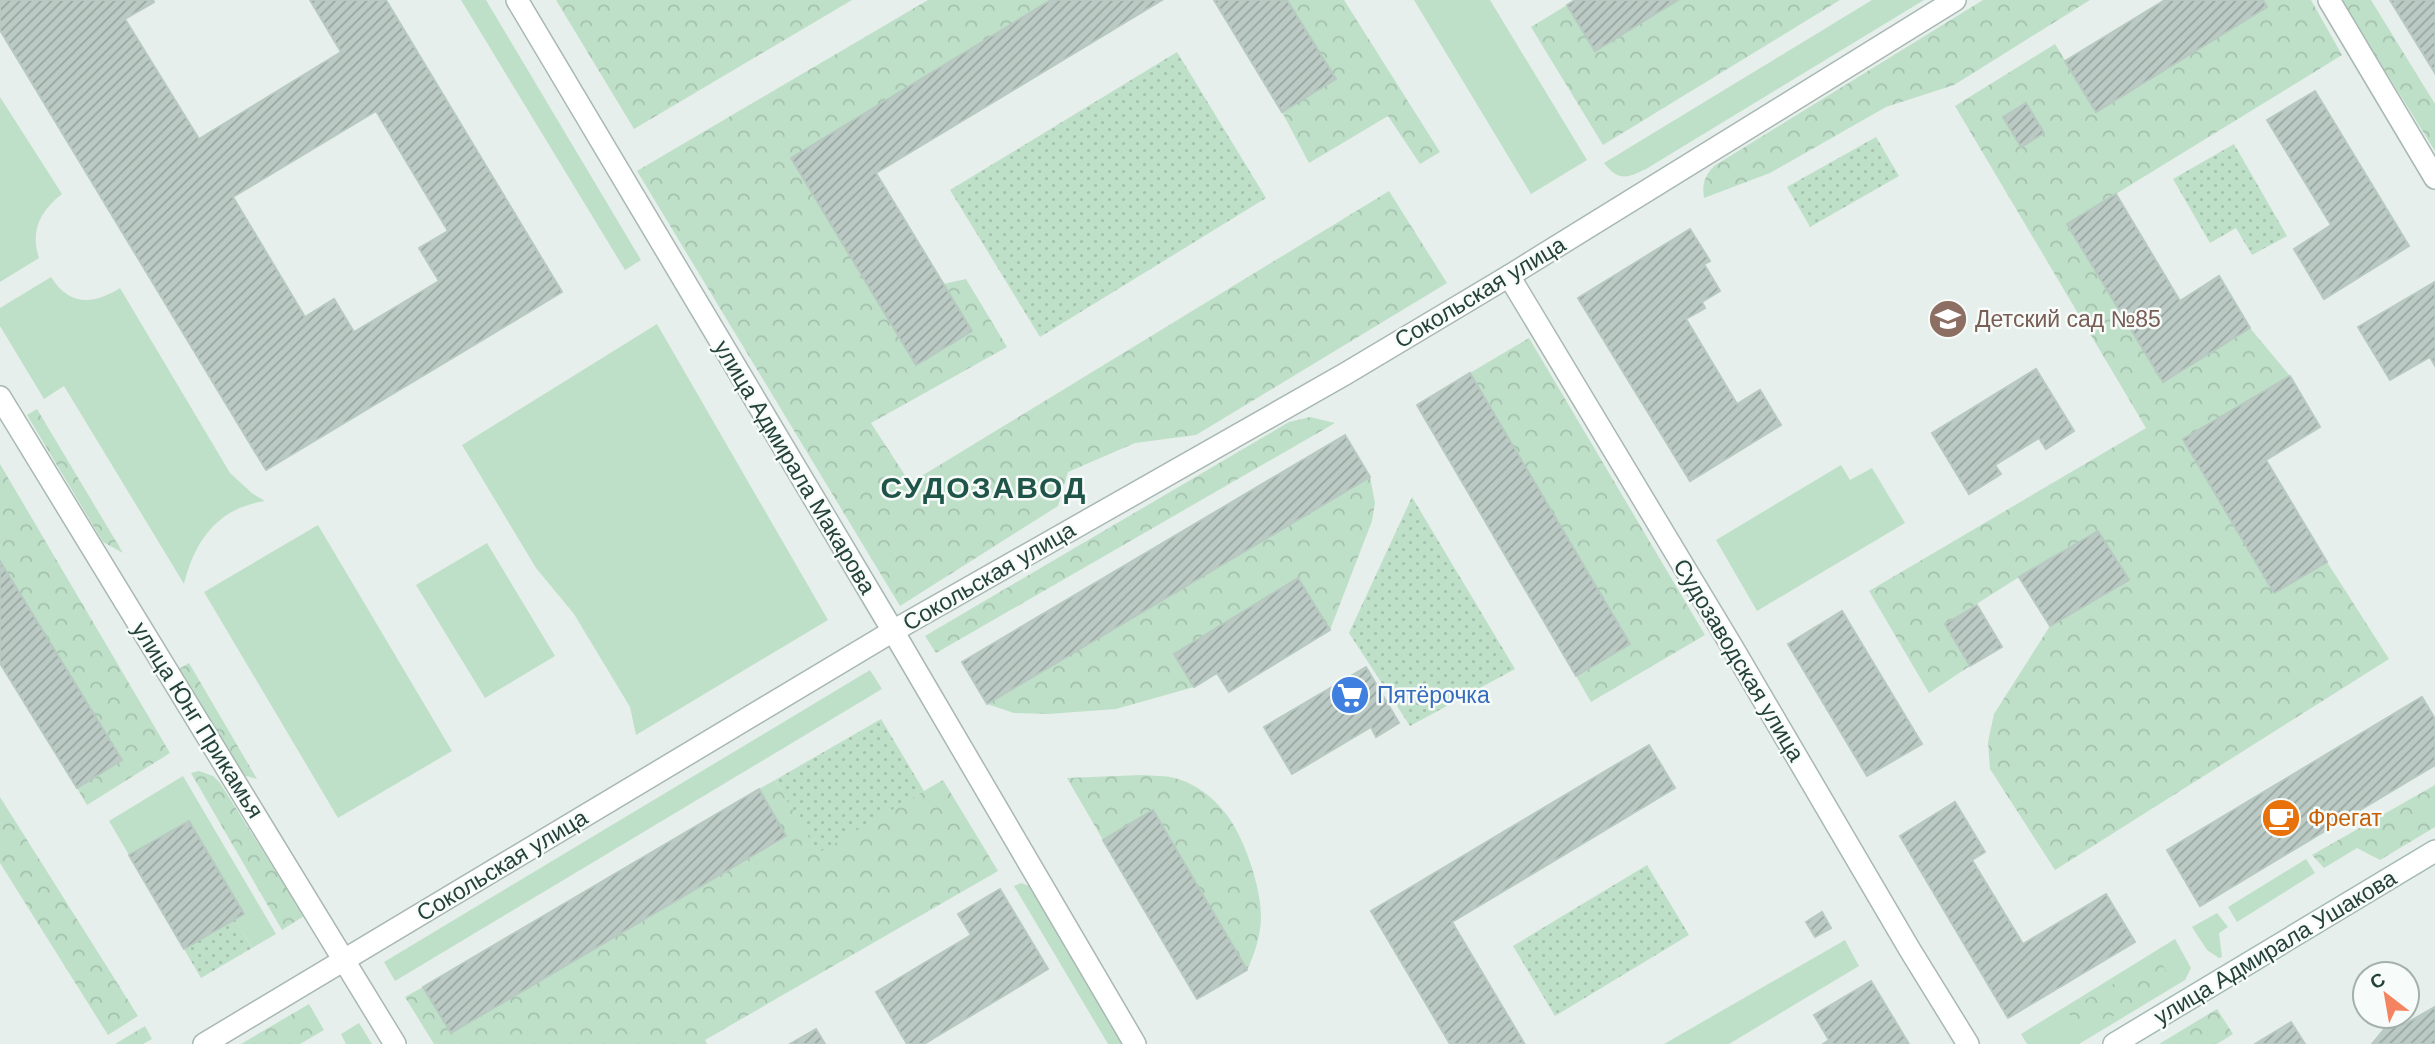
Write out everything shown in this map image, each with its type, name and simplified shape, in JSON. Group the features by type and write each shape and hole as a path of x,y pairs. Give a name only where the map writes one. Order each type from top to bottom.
{"street":[{"name":"улица Адмирала Макарова","path":"517,0 893,631 1135,1044"},
{"name":"Сокольская улица","path":"204,1044 893,631 1345,374 1509,276 1955,0"},
{"path":"2329,0 2435,178"},
{"name":"Судозаводская улица","path":"1509,276 1968,1044"},
{"name":"улица Юнг Прикамья","path":"0,397 396,1044"},
{"name":"улица Адмирала Ушакова","path":"2114,1044 2435,850"}],"green space":[{"path":"461,0 486,0 641,260 625,270"},
{"path":"556,0 852,0 634,129"},
{"path":"928,0 1051,0 791,158 916,364 972,331 943,284 966,279 1007,347 871,423 910,483 1389,191 1447,283 1196,435 1135,443 1068,472 1058,506 900,606 637,171"},
{"path":"1287,0 1344,0 1440,152 1420,164 1388,116 1309,163 1282,112 1335,79"},
{"path":"1414,0 1490,0 1587,160 1531,194"},
{"path":"1678,0 1840,0 1603,145 1531,27 1567,5 1595,51"},
{"path":"1872,0 1924,0 1646,169 1634,175 1619,176 1604,163"},
{"path":"1983,0 2090,0 1954,85 1886,107 1770,173 1704,198 1704,181 1714,166"},
{"path":"2263,0 2311,0 2342,55 2067,224 2163,382 2250,328 2290,376 2183,440 2274,593 2327,562 2389,659 2055,870 1990,769 1988,742 1994,714 2050,626 2129,580 2098,531 1945,624 1970,666 1929,693 1869,591 2146,428 1955,106 2055,44 2097,112 2266,7"},
{"path":"2341,0 2371,0 2435,104 2435,151"},
{"path":"1177,52 1266,198 1040,337 950,190"},
{"path":"0,97 62,194 48,207 39,222 36,239 39,258 0,282"},
{"path":"1876,137 1899,176 1810,227 1787,187"},
{"path":"2234,144 2287,236 2252,255 2236,228 2210,243 2173,179"},
{"path":"51,277 66,293 82,300 100,298 120,288 230,473 265,501 234,511 211,529 195,553 184,584 64,386 44,399 0,326 0,308"},
{"path":"657,324 828,620 636,735 630,707 574,614 536,568 462,445"},
{"path":"1529,338 1705,635 1591,702 1576,676 1630,644 1470,373"},
{"path":"37,409 123,553 103,542 27,415"},
{"path":"1310,417 1335,423 936,653 925,636 1289,422"},
{"path":"0,464 170,753 87,805 77,788 122,760 0,561"},
{"path":"1841,465 1850,480 1872,468 1905,523 1757,611 1716,540"},
{"path":"1370,477 1375,503 1372,521 1330,630 1298,578 1174,654 1194,687 1116,709 1048,714 1014,713 987,704"},
{"path":"1412,497 1515,669 1410,726 1349,633"},
{"path":"318,525 452,751 338,818 204,592"},
{"path":"487,543 555,656 485,698 416,585"},
{"path":"189,663 257,779 239,774 177,670"},
{"path":"870,670 882,689 395,981 384,962"},
{"path":"881,719 924,791 818,853 775,780"},
{"path":"199,771 213,776 220,783 304,916 282,930 191,773"},
{"path":"183,776 276,934 252,948 235,919 244,914 189,821 129,855 109,821"},
{"path":"1165,776 1184,781 1208,795 1230,819 1250,861 1260,906 1258,939 1247,970 1154,810 1103,840 1067,778"},
{"path":"775,780 818,852 943,780 998,871 705,1040 707,1044 434,1044 405,997 423,987 451,1033 786,837 759,789"},
{"path":"2435,785 2435,827 2380,860 2357,848 2324,868 2312,855"},
{"path":"0,797 138,1016 108,1035 0,863"},
{"path":"2306,859 2315,873 2237,922 2228,907"},
{"path":"1647,865 1689,935 1555,1016 1513,946"},
{"path":"1021,883 1029,886 1122,1044 1108,1044 1014,886"},
{"path":"2217,913 2228,927 2219,933 2222,957 2219,958 2207,950 2192,927"},
{"path":"235,919 252,948 201,978 184,949"},
{"path":"2175,939 2191,968 2185,980 2079,1044 2027,1044 2021,1034"},
{"path":"1845,940 1859,966 1729,1044 1664,1044"},
{"path":"2158,958 2167,972 2136,1003 2092,1028 2065,1012"},
{"path":"309,1004 324,1030 300,1044 241,1044"},
{"path":"2217,1009 2233,1034 2217,1044 2159,1044"},
{"path":"359,1023 372,1044 346,1044 341,1034"},
{"path":"145,1026 152,1039 143,1044 115,1044"}],"building":[{"path":"0,0 153,0 154,2 125,19 199,139 341,52 310,0 386,0 562,292 266,470 0,30","holes":["376,111 448,231 419,248 439,281 354,332 334,299 305,317 233,197"]},
{"path":"1051,0 1162,0 876,173 972,331 916,365 791,158"},
{"path":"1214,0 1287,0 1336,79 1282,112"},
{"path":"1575,0 1678,0 1595,51 1567,5"},
{"path":"2165,0 2263,0 2267,7 2096,112 2065,61"},
{"path":"2390,0 2435,0 2435,73"},
{"path":"2315,91 2409,246 2324,299 2294,249 2331,225 2267,120"},
{"path":"2026,103 2044,133 2021,147 2003,117"},
{"path":"2116,194 2180,301 2219,276 2250,328 2163,382 2067,224"},
{"path":"1690,229 1710,261 1704,264 1720,291 1702,302 1705,308 1686,319 1737,404 1760,390 1781,425 1690,481 1578,298"},
{"path":"2435,282 2435,366 2430,357 2390,380 2358,327"},
{"path":"2036,369 2074,431 2046,449 2039,438 1995,465 2001,474 1969,494 1932,433"},
{"path":"1470,373 1630,644 1576,676 1417,405"},
{"path":"2290,376 2320,427 2266,460 2327,562 2274,593 2183,439"},
{"path":"1345,435 1370,477 987,704 962,662"},
{"path":"2098,531 2129,580 2050,626 2019,577"},
{"path":"0,561 122,760 77,788 0,663"},
{"path":"1298,578 1330,630 1229,692 1217,673 1194,687 1174,654"},
{"path":"1977,605 2002,647 1970,666 1945,624"},
{"path":"1842,611 1922,744 1867,776 1788,644"},
{"name":"Пятёрочка","path":"1366,667 1399,723 1376,737 1371,727 1292,774 1264,727"},
{"path":"2422,697 2435,719 2435,765 2200,906 2167,850"},
{"path":"1649,745 1675,788 1452,922 1524,1043 1450,1044 1371,911"},
{"path":"759,789 786,836 451,1033 423,987"},
{"path":"1955,802 1985,852 1972,860 2023,944 2106,894 2135,942 2008,1018 1900,836"},
{"path":"1153,810 1247,970 1197,999 1103,840"},
{"path":"189,821 244,914 184,949 129,855"},
{"path":"1000,889 1048,969 924,1044 907,1044 876,992 971,935 958,914"},
{"path":"1822,912 1831,928 1815,937 1806,922"},
{"path":"1871,981 1909,1044 1823,1044 1829,1040 1814,1015"},
{"path":"2435,1007 2435,1044 2372,1044 2384,1030 2421,1030 2421,1015"},
{"path":"2291,1022 2305,1044 2255,1044"},
{"path":"816,1029 825,1044 790,1044"}],"place":[{"name":"Детский сад №85","path":"1948,319"},
{"name":"Пятёрочка","path":"1350,695"},
{"name":"Фрегат","path":"2281,818"}],"district":[{"name":"СУДОЗАВОД","path":"984,487"}]}
